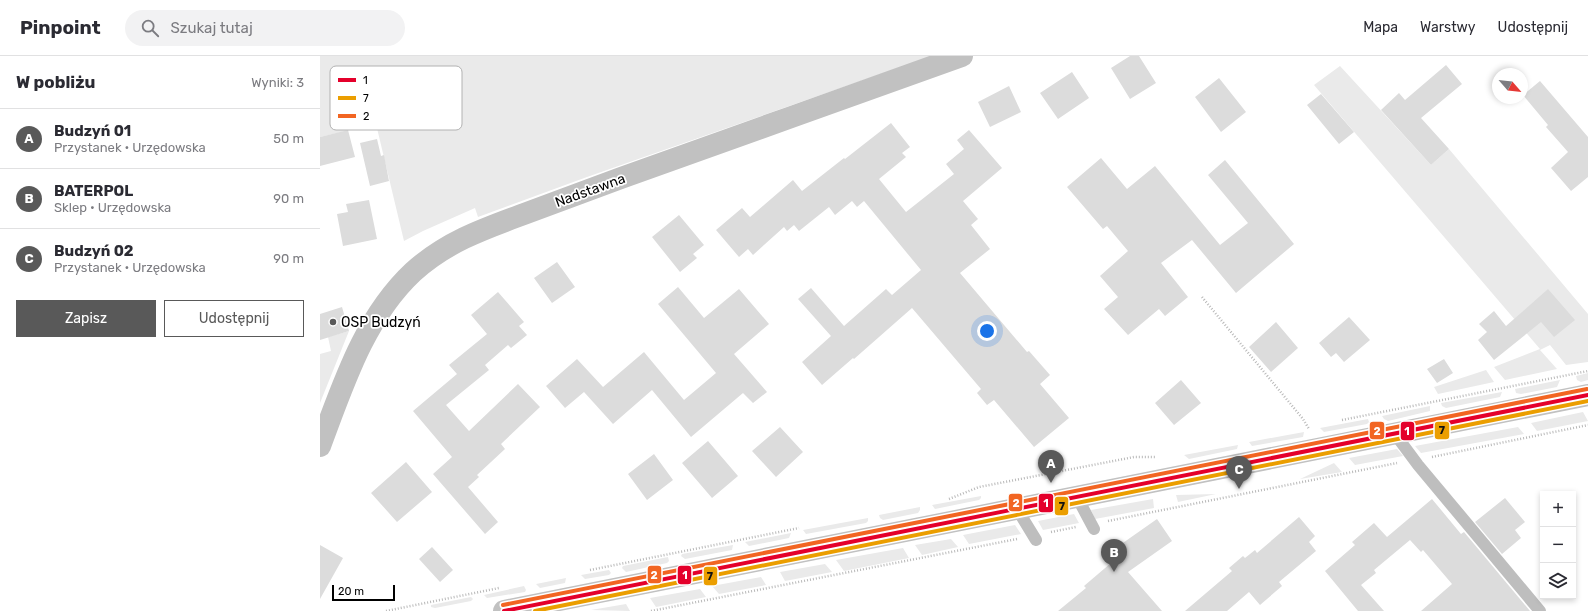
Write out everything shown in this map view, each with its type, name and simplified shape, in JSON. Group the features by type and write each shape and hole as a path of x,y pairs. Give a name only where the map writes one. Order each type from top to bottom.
{"street":[{"name":"Nadstawna","path":"320,446 357,353 380,311 396,289 412,273 447,246 471,234 577,194 962,56"},
{"path":"504,611 1588,395"}],"lane":[{"path":"1395,434 1414,460 1540,611"},
{"path":"1077,497 1093,526"},
{"path":"1017,509 1034,538"}],"path":[{"path":"1202,297 1303,419 1319,449"},
{"path":"1339,421 1588,371"},
{"path":"650,611 1034,538 1588,425"},
{"path":"1300,429 1316,426"},
{"path":"946,500 979,487 1134,457 1159,457"},
{"path":"590,570 807,527"},
{"path":"386,611 504,587"}],"shaded area":[{"path":"320,56 932,56 587,177 478,217 475,208 404,241 377,130 462,130 462,66 330,66 330,130 350,130 320,137"},
{"path":"1340,66 1431,165 1449,149 1588,314 1588,362 1566,365 1550,345 1540,350 1557,369 1505,380 1494,367 1540,349 1314,85"},
{"path":"349,331 320,403 320,354 331,351 328,337"},
{"path":"1486,370 1494,382 1438,394 1434,387"},
{"path":"1588,373 1588,380 1581,382 1577,380 1576,376"},
{"path":"1560,380 1557,387 1521,394 1516,393 1515,389"},
{"path":"1502,392 1500,397 1446,408 1442,406 1441,403"},
{"path":"1430,406 1430,411 1388,421 1382,416"},
{"path":"1583,412 1588,421 1537,431 1531,423"},
{"path":"1368,419 1369,422 1367,424 1324,432 1320,428"},
{"path":"1518,427 1524,434 1421,453 1415,446"},
{"path":"1304,432 1303,437 1252,446 1249,442"},
{"path":"1238,445 1237,449 1189,459 1184,455"},
{"path":"1397,449 1403,456 1355,465 1349,458"},
{"path":"1334,463 1342,472 1300,479"},
{"path":"1216,494 1178,502 1176,495"},
{"path":"981,496 979,500 935,509 932,505"},
{"path":"1153,499 1154,508 1095,519 1091,510"},
{"path":"920,507 918,513 883,520 879,515"},
{"path":"1074,514 1079,523 1043,530 1038,521"},
{"path":"868,518 866,523 806,534 803,530"},
{"path":"1015,525 1021,534 969,544 963,535"},
{"path":"791,533 789,538 749,546 745,542"},
{"path":"951,539 958,547 922,555 915,545"},
{"path":"733,545 732,550 685,559 681,556 682,554"},
{"path":"903,548 909,558 844,571 836,560"},
{"path":"668,557 669,561 667,563 626,572 622,568 623,566"},
{"path":"825,564 832,572 785,581 780,572"},
{"path":"609,570 611,573 609,575 585,579 581,575"},
{"path":"761,577 766,585 719,594 712,586"},
{"path":"566,578 565,583 540,588 536,584"},
{"path":"524,586 526,590 525,592 487,598 484,595"},
{"path":"700,589 706,597 656,607 650,598"},
{"path":"471,597 473,599 471,601 435,608 431,607 431,605"},
{"path":"626,604 630,611 591,610"}],"building":[{"path":"1130,56 1139,56 1156,83 1130,99 1111,68"},
{"path":"1446,65 1462,84 1421,118 1449,149 1431,165 1381,110 1399,93 1405,100"},
{"path":"1072,72 1089,98 1058,119 1040,93"},
{"path":"1219,78 1246,112 1221,132 1195,97"},
{"path":"1540,81 1588,137 1588,177 1571,191 1551,168 1568,152 1546,127 1548,125 1528,101 1528,91"},
{"path":"1009,86 1021,112 990,127 978,102"},
{"path":"1321,94 1354,132 1339,144 1307,105"},
{"path":"891,123 910,147 902,153 906,157 879,179 906,212 954,174 946,164 964,149 957,140 969,130 1002,168 963,201 978,219 971,225 990,249 960,273 1027,352 1029,351 1050,375 1040,384 1069,418 1034,447 994,400 987,405 977,393 981,389 912,308 822,385 802,362 831,336 798,299 811,288 844,326 886,289 892,295 921,270 864,201 857,207 852,201 835,215 829,207 799,231 794,225 787,231 784,227 753,255 748,249 739,257 716,230 742,208 750,217 793,180 802,191"},
{"path":"348,130 355,157 320,166 320,137"},
{"path":"377,139 381,156 384,155 389,181 370,186 360,143"},
{"path":"1101,158 1127,189 1155,166 1220,245 1248,223 1208,175 1225,160 1294,244 1236,293 1192,240 1161,263 1188,297 1165,316 1159,309 1128,335 1104,309 1118,297 1100,276 1128,251 1107,226 1103,229 1067,187"},
{"path":"369,200 377,239 343,246 337,214 348,212 346,204"},
{"path":"679,215 704,245 693,254 697,258 680,272 652,237"},
{"path":"557,262 575,287 552,303 534,278"},
{"path":"678,287 704,318 739,289 769,324 734,354 767,392 753,403 743,393 691,437 652,390 613,424 584,392 565,408 546,386 577,359 603,387 644,352 684,400 716,373 658,304"},
{"path":"1548,289 1575,320 1554,337 1541,322 1494,360 1478,340 1487,332 1479,324 1494,311 1506,326"},
{"path":"498,292 524,322 519,326 527,335 511,348 508,345 485,365 489,370 446,405 469,431 518,384 540,407 501,444 505,449 477,475 479,477 468,487 498,522 485,534 433,474 452,457 413,411 457,374 449,365 487,334 471,315"},
{"name":"OSP Budzyń","path":"342,307 349,331 320,340 320,314"},
{"path":"1349,317 1370,340 1344,362 1336,353 1331,357 1319,343"},
{"path":"1276,322 1298,348 1271,372 1249,347"},
{"path":"1444,359 1453,373 1437,383 1427,369"},
{"path":"1181,380 1201,403 1174,425 1155,403"},
{"path":"780,427 803,452 776,477 752,451"},
{"path":"708,441 738,476 712,498 682,463"},
{"path":"654,454 673,480 647,500 628,474"},
{"path":"406,462 432,492 397,522 371,493"},
{"path":"1505,498 1525,522 1515,530 1521,538 1502,554 1475,522"},
{"path":"1432,499 1461,534 1464,532 1530,611 1421,611 1452,584 1423,550 1421,552 1410,540 1374,570 1376,573 1361,585 1384,611 1358,611 1325,571 1355,545 1352,542 1374,523 1387,537"},
{"path":"1299,517 1315,536 1309,542 1316,551 1279,582 1282,586 1260,605 1249,592 1227,611 1185,611 1232,571 1229,568 1243,556 1245,558 1255,550 1257,553"},
{"path":"1157,519 1172,541 1128,572 1162,611 1058,611 1086,588 1084,586 1125,551 1120,545"},
{"path":"320,545 343,558 320,599"},
{"path":"432,547 453,570 440,582 419,559"}],"transit line":[{"name":"2","path":"503,605 1587,389"},
{"name":"1","path":"504,611 1588,395"},
{"name":"7","path":"535,611 1588,401"}],"place":[{"name":"OSP Budzyń","path":"333,322"},
{"name":"Budzyń 01","path":"1051,483"},
{"name":"Budzyń 02","path":"1239,489"},
{"name":"BATERPOL","path":"1114,572"}]}
